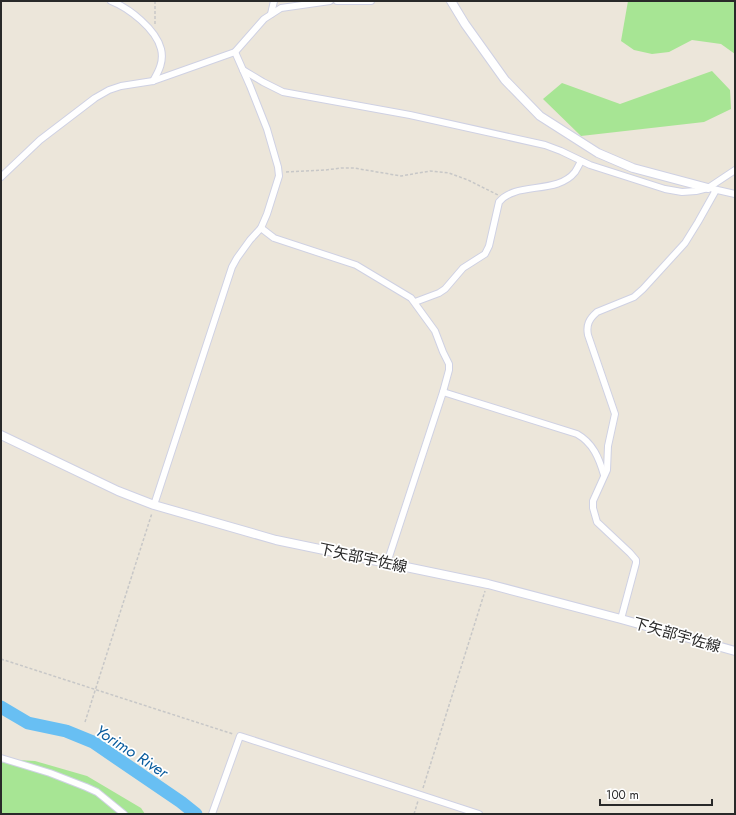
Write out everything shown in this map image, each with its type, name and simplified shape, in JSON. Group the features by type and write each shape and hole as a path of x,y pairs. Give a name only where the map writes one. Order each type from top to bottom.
{"main road":[{"path":"451,1 464,24 505,80 540,116 598,153 633,168 712,189"},
{"name":"下矢部宇佐線","path":"1,435 118,491 154,505 276,540 488,584 735,651"}],"street":[{"path":"111,1 125,4 156,37 162,57 154,81"},
{"path":"271,14 274,1"},
{"path":"1,177 40,140 95,98 109,90 121,86 154,81 235,52 255,28 271,14 281,8 330,1"},
{"path":"337,1 371,1"},
{"path":"154,505 232,267 261,228 278,182 279,173 267,129 235,52"},
{"path":"243,70 262,82 283,92 410,115 545,145 581,161 666,189 682,192 696,192 712,189 735,194"},
{"path":"415,302 439,293 445,289 463,268 485,254 489,246 499,202 503,197 508,194 524,190 546,187 568,178 575,172 581,161"},
{"path":"621,619 636,563 633,556 595,519 593,501 608,466 608,446 616,414 588,336 588,324 593,315 597,312 634,297 643,289 685,243 698,222 712,189 735,170"},
{"path":"261,228 274,238 356,265 406,294 415,302 435,331 442,352 449,364 450,370 387,563"},
{"path":"443,392 577,434 591,445 600,461 604,474"},
{"path":"213,811 240,736 479,814"},
{"path":"1,758 86,786 97,792 124,814"}],"path":[{"path":"155,1 156,37"},
{"path":"279,173 354,168 401,176 430,171 449,173 468,180 503,197"},
{"path":"85,722 154,505"},
{"path":"414,814 488,584"},
{"path":"1,659 240,736"}],"green space":[{"path":"628,1 735,1 735,54 721,44 692,40 669,52 652,54 634,50 621,41"},
{"path":"712,71 730,90 731,109 704,122 581,136 543,99 562,83 620,104"},
{"path":"1,759 35,761 87,776 141,808 145,814 1,814"}],"waterway":[{"name":"Yorimo River","path":"1,707 28,723 66,731 93,742 181,802 196,814"}]}
